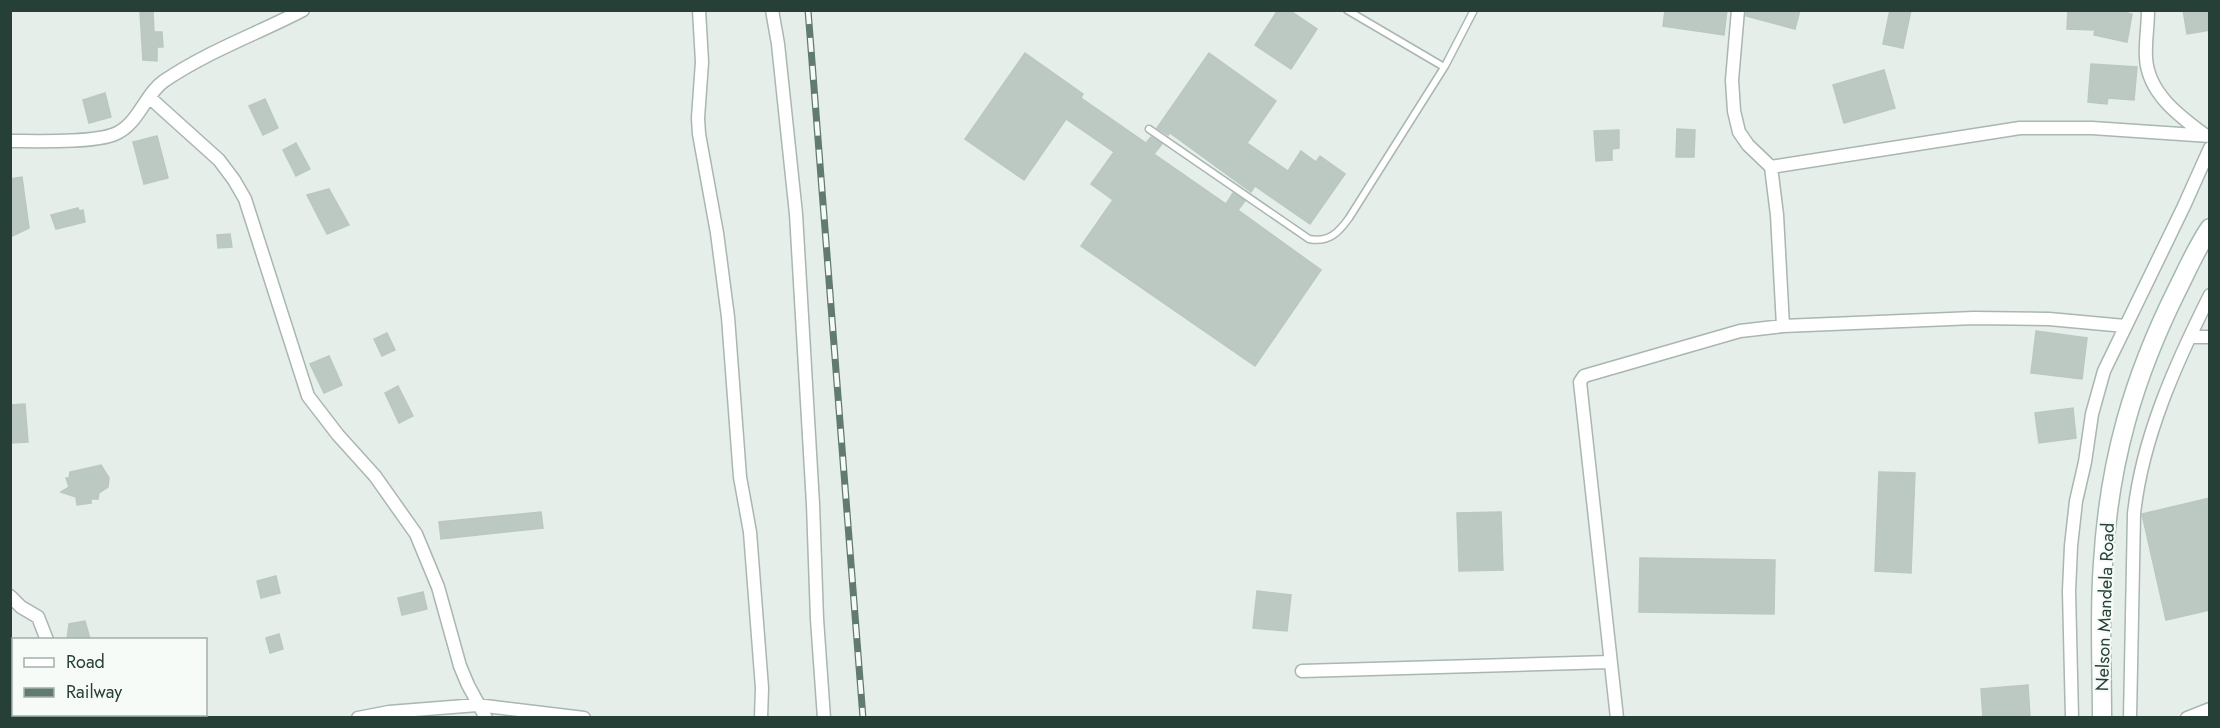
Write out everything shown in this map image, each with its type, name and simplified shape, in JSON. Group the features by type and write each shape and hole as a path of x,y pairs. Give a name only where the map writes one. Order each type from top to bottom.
{"main road":[{"name":"Nelson Mandela Road","path":"2102,717 2102,565 2114,470 2142,365 2164,315 2210,228"}],"street":[{"path":"10,141 94,139 115,135 128,126 162,82 221,48 303,10"},
{"path":"699,10 702,62 699,134 717,233 728,317 740,477 750,532 762,688 762,717"},
{"path":"772,10 778,44 796,214 824,717"},
{"path":"1738,10 1732,80 1734,111 1739,132 1748,145 1771,167 1777,215 1783,327"},
{"path":"2148,10 2146,59 2149,74 2164,100 2207,136"},
{"path":"149,97 219,160 234,180 252,219 308,396 331,427 375,476 416,534 438,587 460,666 477,705 486,717"},
{"path":"1771,167 2020,128 2092,128 2207,136"},
{"path":"2072,717 2069,591 2074,517 2092,414 2104,371 2210,148"},
{"path":"2130,717 2136,491 2157,420 2210,295"},
{"path":"1617,717 1581,379 1589,374 1740,331 1974,318 2049,319 2125,327"},
{"path":"2191,337 2210,337"},
{"path":"10,596 21,607 38,617 47,638"},
{"path":"1302,671 1610,662"},
{"path":"358,717 388,712 477,705 584,717"},
{"path":"2187,717 2210,709"}],"lane":[{"path":"1347,10 1444,67"},
{"path":"1149,129 1309,239 1322,241 1338,232 1349,218 1444,67 1474,10"}],"building":[{"path":"1278,10 1289,10 1317,29 1291,69 1255,45"},
{"path":"1665,10 1727,10 1724,35 1663,26"},
{"path":"1746,10 1800,10 1795,29 1746,16"},
{"path":"1890,10 1911,10 1903,48 1883,44"},
{"path":"2068,10 2115,10 2132,14 2127,42 2094,35 2095,30 2067,29"},
{"path":"2183,10 2210,10 2210,30 2187,34"},
{"path":"153,11 154,32 162,32 163,47 157,47 157,61 143,60 140,12"},
{"path":"1025,53 1083,94 1081,98 1146,143 1151,137 1162,144 1154,154 1226,204 1233,193 1245,201 1238,210 1321,270 1255,366 1081,246 1113,200 1091,184 1114,152 1066,119 1024,180 965,139"},
{"path":"1209,53 1276,101 1247,143 1288,171 1301,151 1316,162 1320,156 1345,174 1310,224 1255,186 1251,192 1170,133 1168,135 1157,128"},
{"path":"2091,64 2137,67 2134,100 2108,98 2107,104 2088,102"},
{"path":"1884,70 1895,108 1844,123 1833,85"},
{"path":"105,93 111,117 89,123 83,100"},
{"path":"265,99 278,128 263,135 249,106"},
{"path":"1677,129 1695,130 1694,157 1676,157"},
{"path":"1619,130 1619,148 1612,149 1612,160 1596,161 1594,131"},
{"path":"157,136 168,178 144,184 133,142"},
{"path":"296,143 310,169 296,176 283,150"},
{"path":"22,177 29,228 10,237 10,179"},
{"path":"329,189 349,225 327,234 307,195"},
{"path":"78,208 79,211 83,210 85,222 56,229 51,215"},
{"path":"230,234 232,247 218,248 217,235"},
{"path":"2036,331 2087,338 2082,379 2031,373"},
{"path":"387,333 395,350 382,356 374,339"},
{"path":"329,356 342,385 324,393 310,364"},
{"path":"398,386 413,416 399,423 385,393"},
{"path":"25,404 28,442 10,443 10,405"},
{"path":"2073,408 2076,438 2039,443 2035,413"},
{"path":"101,465 109,478 108,487 99,493 98,499 91,499 91,503 77,505 76,497 61,492 69,487 66,478 69,478 70,472"},
{"path":"1879,472 1915,473 1911,573 1875,571"},
{"path":"2210,498 2210,610 2166,620 2142,514"},
{"path":"541,512 543,528 441,539 439,522"},
{"path":"1501,512 1503,570 1459,571 1457,513"},
{"path":"1640,558 1775,560 1774,614 1639,612"},
{"path":"276,576 280,593 261,598 257,581"},
{"path":"1257,591 1291,595 1287,631 1253,628"},
{"path":"423,592 427,609 402,615 398,598"},
{"path":"85,621 90,638 67,638 69,624"},
{"path":"279,634 283,649 270,653 266,638"},
{"path":"2028,685 2030,717 1983,717 1981,689"}],"railway":[{"path":"808,10 863,718"}]}
